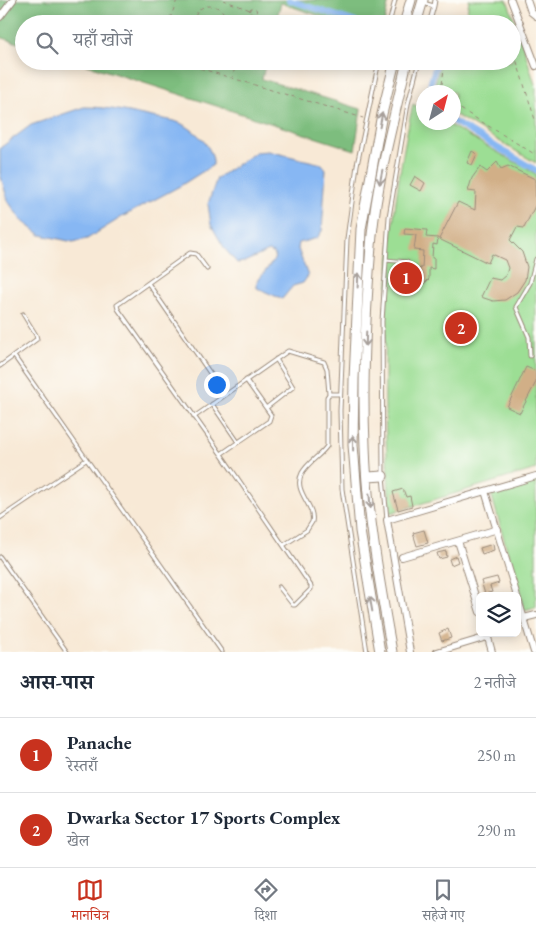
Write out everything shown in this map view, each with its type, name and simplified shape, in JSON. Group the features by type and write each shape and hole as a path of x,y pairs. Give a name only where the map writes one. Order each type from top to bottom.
{"main road":[{"path":"407,15 411,0"},
{"path":"418,15 422,1"},
{"path":"380,652 360,531 353,445 354,398 361,229 382,114 393,70"},
{"path":"392,652 372,530 365,447 365,381 372,234 381,178 405,70"},
{"path":"368,477 383,476"}],"street":[{"path":"0,17 12,0"},
{"path":"511,0 517,15"},
{"path":"527,0 531,12 536,16"},
{"path":"521,26 536,66"},
{"path":"410,652 387,520 536,476"},
{"path":"485,491 534,652"},
{"path":"402,557 498,529"},
{"path":"458,541 476,599"},
{"path":"524,618 536,615"},
{"path":"437,652 481,637"},
{"path":"488,637 492,652"}],"lane":[{"path":"391,15 395,0"},
{"path":"432,15 435,0"},
{"path":"422,1 434,6"},
{"path":"367,652 342,489 340,394 347,239 357,165 377,70"},
{"path":"387,520 383,476 382,321 386,260 392,198 408,104 417,70"},
{"path":"206,269 196,254 190,253 120,303 118,309 284,545 311,590 293,605 279,587"},
{"path":"530,356 530,337 516,307 530,283 536,259"},
{"path":"386,260 407,262"},
{"path":"148,283 225,395"},
{"path":"0,366 33,343 37,338 23,314"},
{"path":"194,417 285,353 290,352 322,360 327,369 329,394 326,397 328,444 303,470 300,482 301,492 313,515 312,522 307,530 284,545"},
{"path":"14,356 222,652"},
{"path":"266,408 293,387 276,359"},
{"path":"220,454 269,421 271,415 246,380"},
{"path":"329,394 340,394"},
{"path":"212,404 238,442"},
{"path":"0,518 86,460"},
{"path":"0,557 67,652"}],"path":[{"path":"171,15 177,0"},
{"path":"223,0 250,10 253,8 257,10 257,13 252,15 250,10"},
{"path":"196,15 205,3"},
{"path":"215,3 222,9 224,15"},
{"path":"206,70 366,119"},
{"path":"232,78 234,70"},
{"path":"441,85 444,70"},
{"path":"519,70 536,123"},
{"path":"461,109 536,155"}],"green space":[{"path":"0,0 389,0 386,15 316,15 281,3 278,15 15,15 15,42 0,37"},
{"path":"469,0 507,0 513,15 467,15"},
{"path":"521,39 536,88 536,163 461,118 461,85 435,85 439,70 521,70"},
{"path":"103,70 264,70 262,79 361,109 355,150"},
{"path":"413,104 416,106 416,130 458,130 536,174 536,469 390,513 385,410 385,342 395,205"},
{"path":"536,481 536,607 524,610 521,592 519,592 491,493"}],"water":[{"path":"84,107 118,110 182,124 191,129 205,142 211,153 213,165 87,239 73,242 41,235 21,220 8,201 0,174 0,148 31,125"},
{"path":"268,151 322,164 326,169 322,231 317,238 299,243 298,249 308,276 303,283 293,286 282,299 257,288 257,282 274,260 275,254 269,251 244,262 237,263 225,249 211,225 208,204 217,178 256,152"}],"building":[{"path":"472,151 477,154 472,165 467,163"},
{"path":"497,162 501,169 508,166 535,179 536,204 524,228 517,227 510,240 522,252 527,267 525,280 517,292 505,300 493,301 481,297 490,278 500,280 506,275 508,268 505,260 492,254 488,263 439,239 458,202 475,210 476,192 468,191 472,178 480,167 487,172"},
{"path":"415,176 425,183 421,191 410,185"},
{"path":"405,228 427,230 426,237 438,238 437,245 433,244 432,258 434,258 434,269 429,268 429,279 417,288 410,287 402,282 400,276 400,272 409,273 411,279 418,279 420,268 422,268 423,251 414,250 416,235 404,234"},
{"path":"526,367 536,371 536,382 520,413 507,407"},
{"path":"403,489 406,497 410,496 412,506 398,510 393,492"},
{"path":"424,530 428,543 417,546 413,533"},
{"path":"493,544 494,550 482,554 480,548"},
{"path":"446,551 447,557 439,559 437,553"},
{"path":"456,556 458,562 451,565 449,559"},
{"path":"497,577 499,583 490,586 492,592 484,592 481,581"},
{"path":"448,629 451,638 442,641 439,633"}],"waterway":[{"path":"289,0 335,15"},
{"path":"430,85 434,70"},
{"path":"461,126 536,170"}],"place":[{"name":"Panache","path":"406,278"},
{"name":"Dwarka Sector 17 Sports Complex","path":"461,328"}]}
